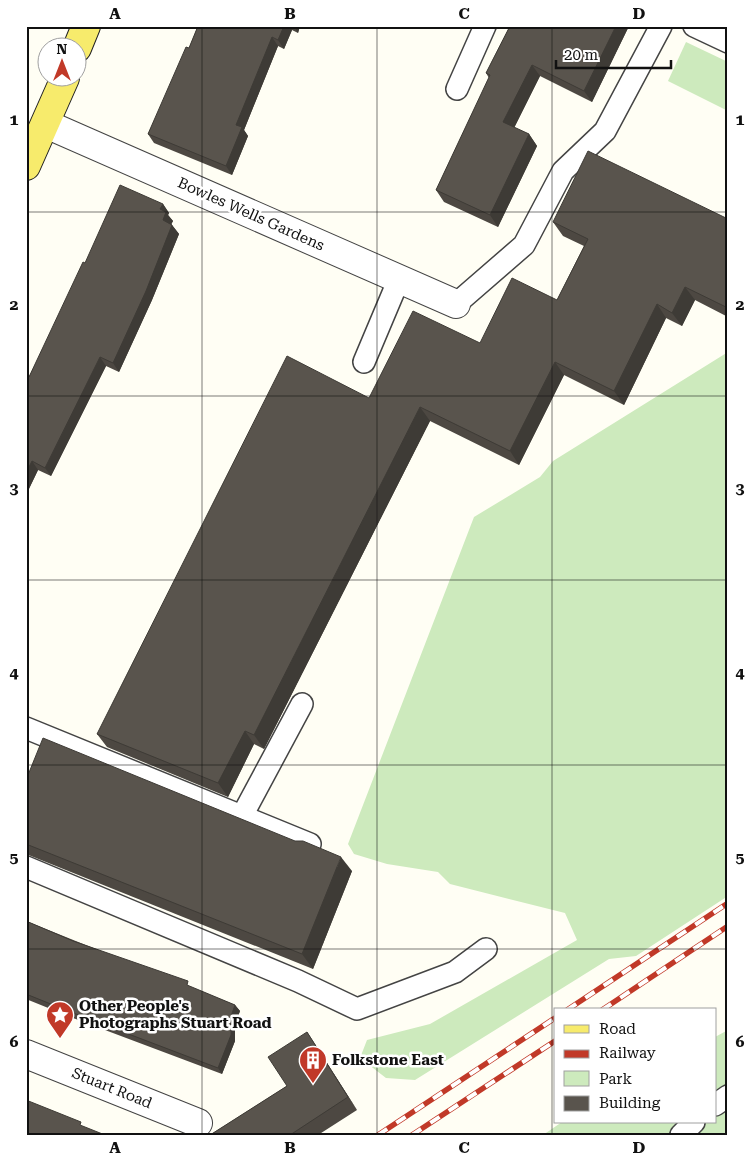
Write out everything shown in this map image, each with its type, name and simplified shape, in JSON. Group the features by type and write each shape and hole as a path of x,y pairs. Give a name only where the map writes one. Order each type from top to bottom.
{"main road":[{"path":"81,38 86,26"},
{"path":"26,166 61,88"}],"street":[{"name":"Bowles Wells Gardens","path":"46,124 456,304"},
{"name":"Stuart Road","path":"26,1054 198,1123"}],"lane":[{"path":"456,89 485,26"},
{"path":"456,304 524,245 562,171 605,131 661,26"},
{"path":"694,26 728,42"},
{"path":"364,362 399,279"},
{"path":"242,816 302,704"},
{"path":"26,728 310,844"},
{"path":"26,867 298,981 358,1009 455,972 486,949"},
{"path":"716,1105 728,1096"},
{"path":"682,1135 692,1124"}],"green space":[{"path":"686,42 728,62 728,111 668,81"},
{"path":"728,352 728,896 636,956 609,959 415,1080 386,1078 360,1058 367,1040 430,1024 577,940 565,913 450,884 438,872 387,864 354,854 348,844 474,517 540,477 553,461"},
{"path":"728,1030 728,1135 543,1135 559,1124 716,1124 716,1036"}],"building":[{"path":"198,26 284,26 278,40 272,37 236,125 242,127 226,166 148,134 186,47 189,48"},
{"path":"510,26 616,26 584,91 532,65 503,122 529,134 490,215 436,190 490,75 486,73"},
{"path":"588,151 728,219 728,308 685,287 672,313 657,304 614,391 555,362 510,451 420,407 254,735 245,731 218,783 97,734 287,356 369,398 413,311 480,343 512,278 557,300 588,239 553,222"},
{"path":"120,185 163,204 160,209 166,212 163,220 172,225 146,291 113,363 100,357 45,468 32,461 26,473 26,375 29,377 83,262 85,263"},
{"path":"43,738 295,841 303,841 341,857 302,954 26,844 26,780"},
{"path":"26,921 73,941 188,981 187,985 235,1005 229,1022 231,1023 231,1035 218,1068 26,994"},
{"name":"Folkstone East","path":"307,1032 348,1097 290,1135 210,1135 287,1086 268,1057"},
{"path":"26,1100 81,1122 80,1125 105,1135 26,1135"}],"railway":[{"path":"570,1008 728,903"},
{"path":"605,1008 728,926"},
{"path":"378,1135 554,1019"},
{"path":"412,1135 554,1042"}],"place":[{"name":"Other People's Photographs Stuart Road","path":"60,1039"},
{"name":"Folkstone East","path":"313,1084"}]}
